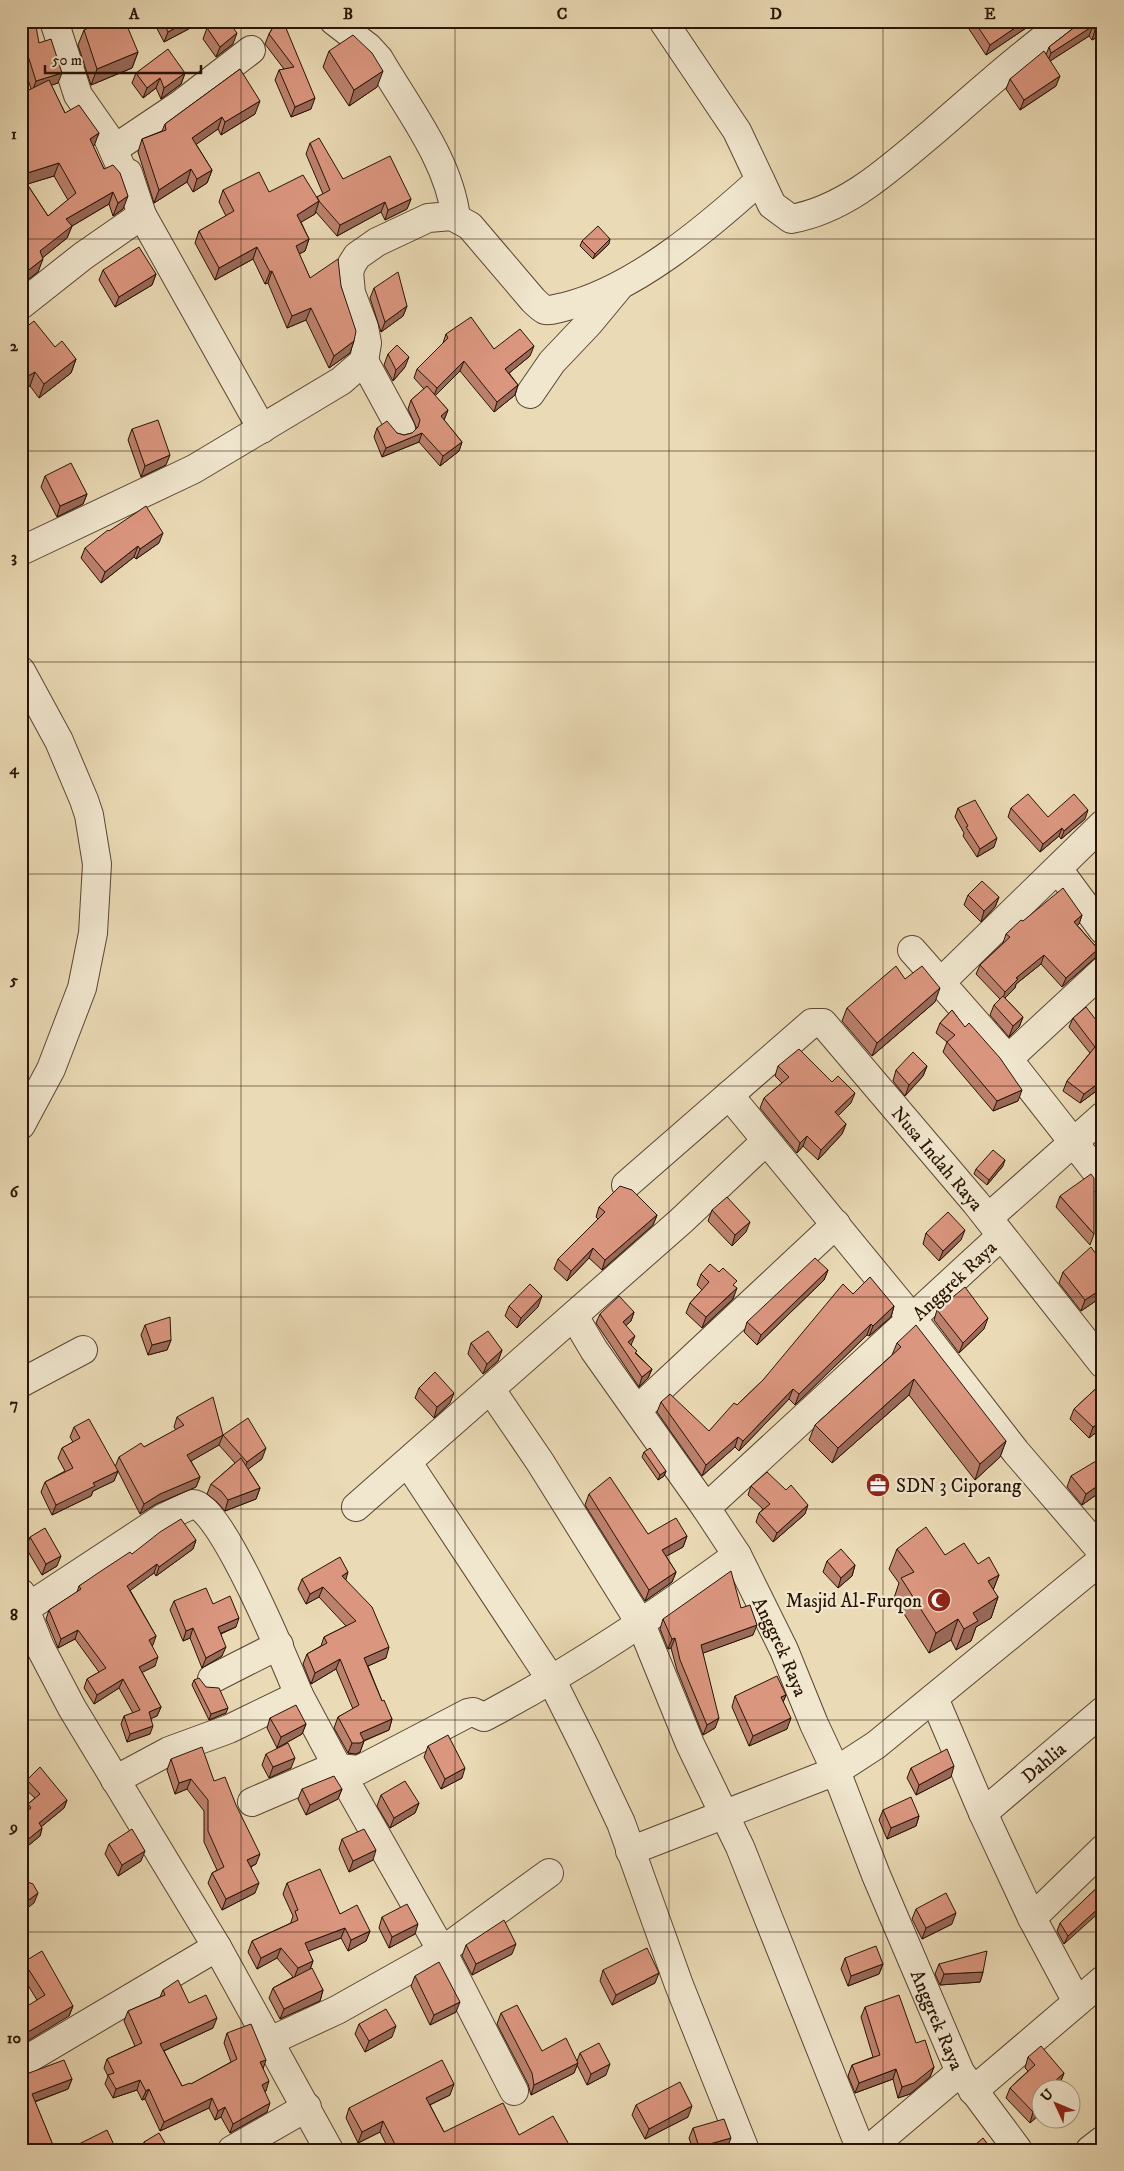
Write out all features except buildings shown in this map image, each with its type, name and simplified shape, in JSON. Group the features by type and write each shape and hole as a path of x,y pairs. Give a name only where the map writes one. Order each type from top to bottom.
{"street":[{"path":"54,21 78,94 114,149 123,172 128,173 142,215 262,429"},
{"path":"334,21 368,47 383,66 438,161 453,193 456,218"},
{"path":"663,21 737,131 772,205 791,219 812,215 833,207 884,173 1067,21"},
{"path":"114,149 181,104 251,50"},
{"path":"401,430 364,361 367,343 364,327 351,293 349,272 352,264 357,256 377,242 428,218 456,218 470,226 533,300 546,310 576,304 622,283 698,233 760,180"},
{"path":"21,306 82,256 142,215"},
{"path":"530,394 552,362 589,324 622,283"},
{"path":"21,551 194,469 341,381 364,361"},
{"path":"21,671 59,741 84,800 89,815 96,864 93,933 82,988 51,1069 21,1125"},
{"path":"942,981 1102,824"},
{"path":"1058,869 1103,930"},
{"path":"912,950 942,981 1008,1059 1103,1180"},
{"path":"1008,1059 1103,971"},
{"name":"Nusa Indah Raya","path":"729,1096 812,1024 820,1022 826,1026 995,1227 1103,1364"},
{"path":"626,1185 729,1096 912,1318 1016,1452 1103,1553"},
{"name":"Anggrek Raya","path":"1018,2150 967,2082 876,1875 836,1771 814,1724 784,1650 737,1555 706,1508 912,1318 1072,1142 1103,1116"},
{"path":"356,1507 681,1221 766,1141"},
{"path":"637,1410 836,1224"},
{"path":"574,1316 594,1350 706,1508"},
{"path":"21,1382 83,1350"},
{"path":"491,1390 540,1462 641,1624 690,1744 723,1816 740,1847 861,2150"},
{"path":"408,1463 552,1681 617,1815 676,1976 745,2150"},
{"path":"330,2150 217,1947 72,1708 40,1647 23,1601 163,1518 198,1504 223,1535 279,1645 299,1695 338,1768 442,1951 514,2091"},
{"path":"252,1802 322,1772 338,1768 359,1770 468,1713 473,1712 484,1717 552,1681 641,1624 737,1555"},
{"path":"630,1851 836,1771 876,1745 1103,1558"},
{"path":"212,1679 279,1645"},
{"path":"115,1780 169,1751 229,1729 299,1695"},
{"path":"934,1698 983,1813 1032,1918 1077,2002"},
{"name":"Dahlia","path":"983,1813 1103,1711"},
{"path":"1032,1918 1103,1849"},
{"path":"270,2041 337,2010 442,1951 549,1873"},
{"path":"21,2063 217,1947"},
{"path":"868,2150 967,2082 1077,2002 1103,1980"},
{"path":"232,2150 307,2107"},
{"path":"1090,2150 1103,2140"}],"place":[{"name":"SDN 3 Ciporang","path":"878,1485"},
{"name":"Masjid Al-Furqon","path":"939,1600"}]}
